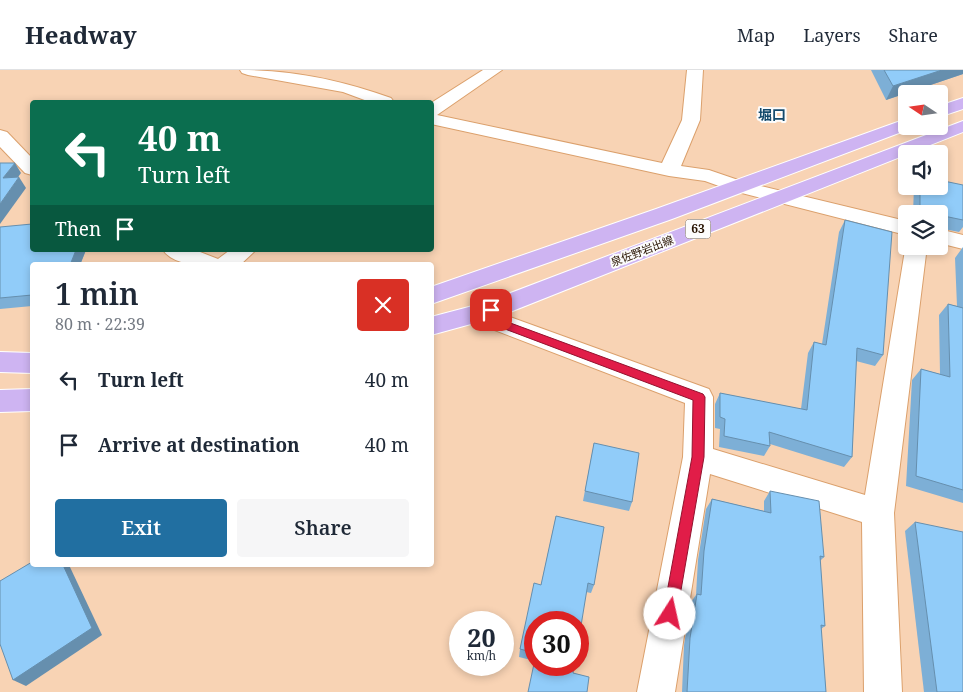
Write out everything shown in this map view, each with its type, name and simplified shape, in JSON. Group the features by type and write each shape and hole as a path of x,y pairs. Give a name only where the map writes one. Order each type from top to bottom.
{"main road":[{"path":"948,109 963,103"},
{"name":"泉佐野岩出線","path":"434,325 491,310 963,126"},
{"name":"泉佐野岩出線","path":"434,295 664,214 898,127"},
{"path":"0,362 30,363"},
{"path":"0,401 30,400"}],"street":[{"path":"248,70 347,88 380,100"},
{"path":"434,110 494,70"},
{"path":"670,170 691,120 695,70"},
{"path":"434,120 670,170 709,176 737,186 898,226"},
{"path":"0,136 7,154 30,167"},
{"path":"948,238 963,242"},
{"path":"179,252 204,262"},
{"path":"229,262 242,252"},
{"path":"883,692 878,513 915,255"},
{"path":"491,310 501,323 699,397 698,457 656,692"},
{"path":"698,457 878,513"}],"building":[{"path":"884,70 942,70 893,86"},
{"path":"0,163 15,163 3,178 19,177 0,204"},
{"path":"948,182 963,185 963,220 948,217 948,205 920,205 920,195 948,195"},
{"path":"845,220 892,232 883,355 857,348 852,457 769,432 770,446 724,436 725,419 720,417 720,393 807,410 814,342 826,345"},
{"path":"30,224 30,252 75,252 71,262 30,262 30,295 0,298 0,227"},
{"path":"948,304 963,308 963,490 916,476 921,369 950,377"},
{"path":"594,443 639,453 632,502 585,491"},
{"path":"770,491 819,501 824,557 820,556 825,626 821,625 826,692 687,692 690,638 697,594 701,595 704,551 712,499 771,513"},
{"path":"556,516 604,527 594,585 588,583 583,611 528,611 534,583 541,585"},
{"path":"915,522 963,532 963,692 937,692"},
{"path":"30,563 30,567 64,567 92,628 13,680 0,644 0,581"},
{"path":"524,630 524,650 520,649"},
{"path":"531,676 589,677 587,692 528,692"}],"district":[{"name":"堀口","path":"772,115"}],"route":[{"path":"491,310 501,323 699,397 698,457 670,614"}]}
